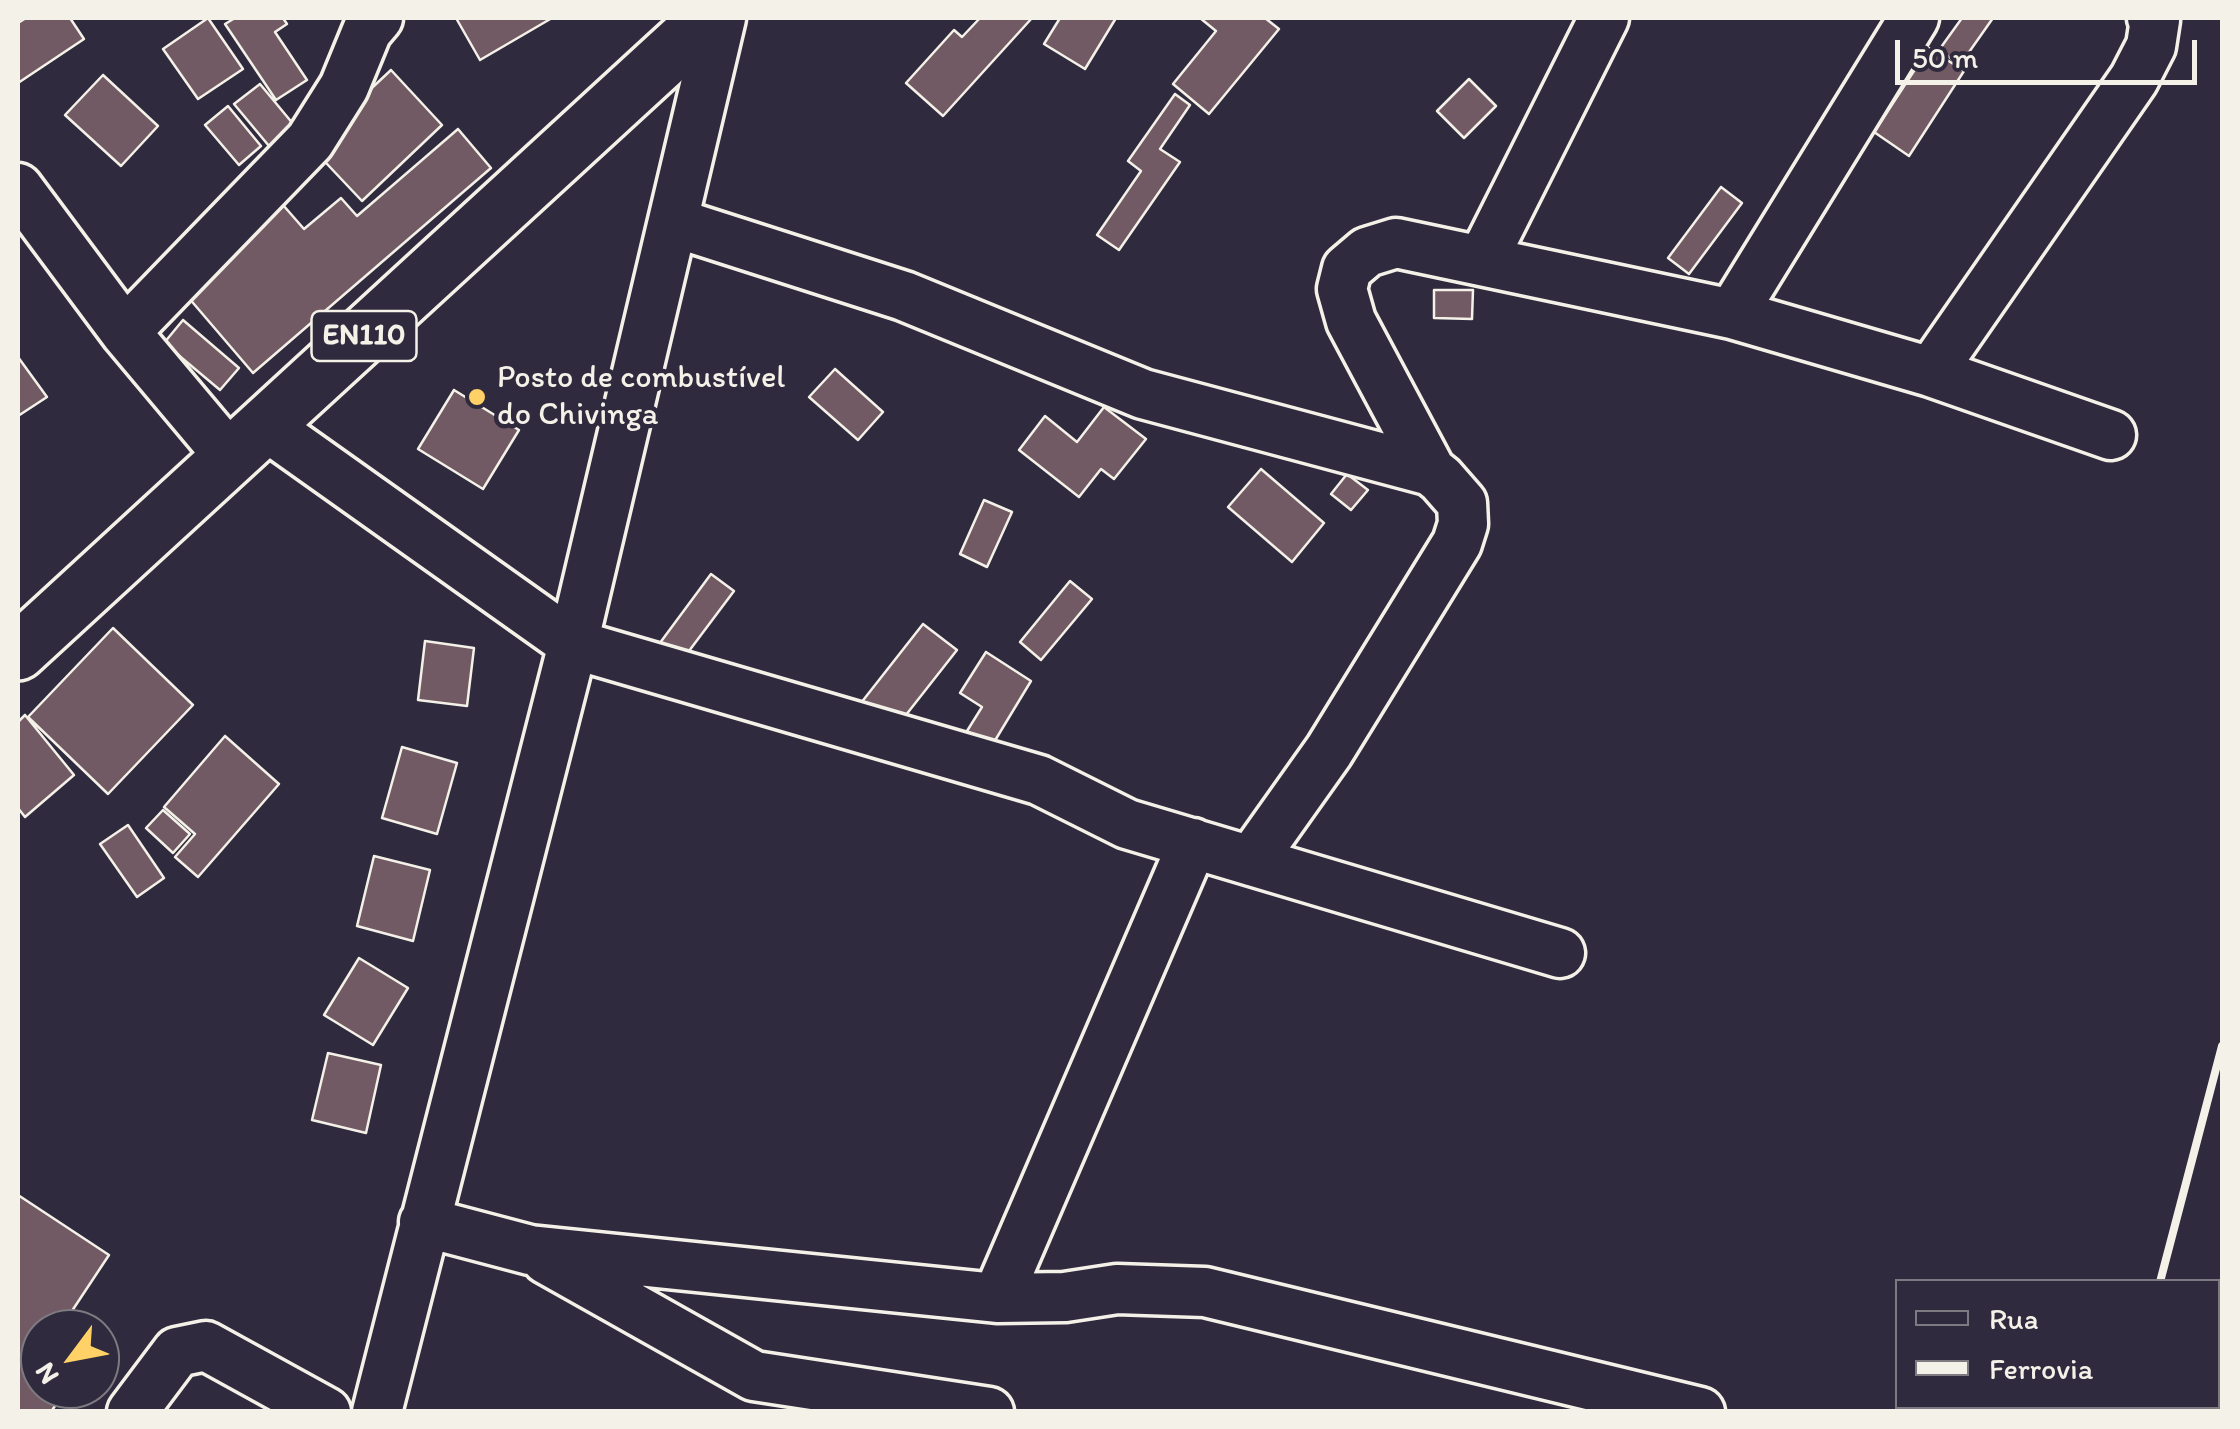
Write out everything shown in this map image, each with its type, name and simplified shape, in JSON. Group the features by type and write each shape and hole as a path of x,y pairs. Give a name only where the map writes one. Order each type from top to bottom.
{"main road":[{"name":"EN110","path":"18,652 710,18"}],"street":[{"path":"125,332 310,140 344,87 367,31 378,18"},
{"path":"378,1412 573,644 721,18"},
{"path":"1482,261 1604,18"},
{"path":"1732,314 1914,18"},
{"path":"1931,372 2134,80 2151,46 2155,20 2152,18"},
{"path":"18,188 125,332 248,442 573,644 1039,780 1127,824 1560,953"},
{"path":"673,222 904,296 1143,394 1431,471"},
{"path":"1251,860 1329,752 1457,544 1462,524 1462,504 1431,471 1352,321 1342,289 1348,269 1368,252 1396,243 1732,314 1931,372 2111,434"},
{"path":"996,1298 1192,844"},
{"path":"424,1222 530,1250 996,1298 1065,1297 1117,1289 1204,1292 1700,1412"},
{"path":"530,1250 754,1376 989,1412"},
{"path":"132,1412 177,1352 206,1346 326,1412"}],"building":[{"path":"26,18 70,18 84,39 18,83 18,23"},
{"path":"208,18 243,69 198,99 163,49"},
{"path":"235,18 283,18 287,24 275,32 307,80 276,100 225,24"},
{"path":"456,18 552,18 480,60"},
{"path":"980,18 1032,18 943,116 906,83 954,30 962,37"},
{"path":"1060,18 1116,18 1085,69 1044,44"},
{"path":"1200,18 1265,18 1279,29 1209,114 1173,84 1216,31"},
{"path":"1962,18 1993,18 1960,65 1939,50"},
{"path":"1929,48 1964,71 1909,156 1874,132"},
{"path":"391,70 442,125 362,201 310,146"},
{"path":"103,75 158,126 121,166 65,115"},
{"path":"1469,79 1496,106 1464,138 1437,111"},
{"path":"260,84 294,125 269,146 234,104"},
{"path":"1175,94 1190,105 1160,149 1180,162 1119,250 1097,235 1141,171 1128,161"},
{"path":"228,106 261,146 239,165 205,125"},
{"path":"458,129 491,168 253,373 176,283 276,197 304,229 341,198 357,216"},
{"path":"1721,187 1742,203 1689,274 1668,258"},
{"path":"1434,290 1473,290 1472,319 1434,318"},
{"path":"183,320 239,368 220,390 164,343"},
{"path":"18,357 47,397 18,416"},
{"path":"835,369 883,412 858,440 809,397"},
{"path":"454,390 519,430 483,489 418,449"},
{"path":"1104,407 1146,439 1114,479 1101,469 1079,497 1019,450 1045,416 1077,442"},
{"path":"1261,469 1324,523 1292,562 1228,507"},
{"path":"1347,474 1368,490 1351,510 1331,494"},
{"path":"984,500 1012,512 987,567 960,554"},
{"path":"711,574 734,591 674,671 651,655"},
{"path":"1070,581 1092,599 1041,660 1020,642"},
{"path":"923,624 957,650 891,734 857,708"},
{"path":"113,628 193,705 108,794 28,717"},
{"path":"425,641 474,648 467,706 418,700"},
{"path":"986,652 1031,681 982,762 957,747 982,707 960,693"},
{"path":"25,715 74,775 25,817 18,808 18,722"},
{"path":"225,736 279,784 198,877 175,857 195,834 164,807"},
{"path":"402,747 457,763 437,834 382,818"},
{"path":"163,810 190,834 173,853 146,828"},
{"path":"128,825 164,878 137,897 100,844"},
{"path":"374,856 430,870 413,941 357,926"},
{"path":"359,958 408,988 373,1045 324,1015"},
{"path":"328,1053 381,1065 366,1133 312,1120"},
{"path":"18,1195 109,1255 73,1309 20,1309 20,1409 53,1409 18,1412"}],"railway":[{"path":"2161,1279 2222,1046"}],"place":[{"name":"Posto de combustível do Chivinga","path":"477,397"}]}
